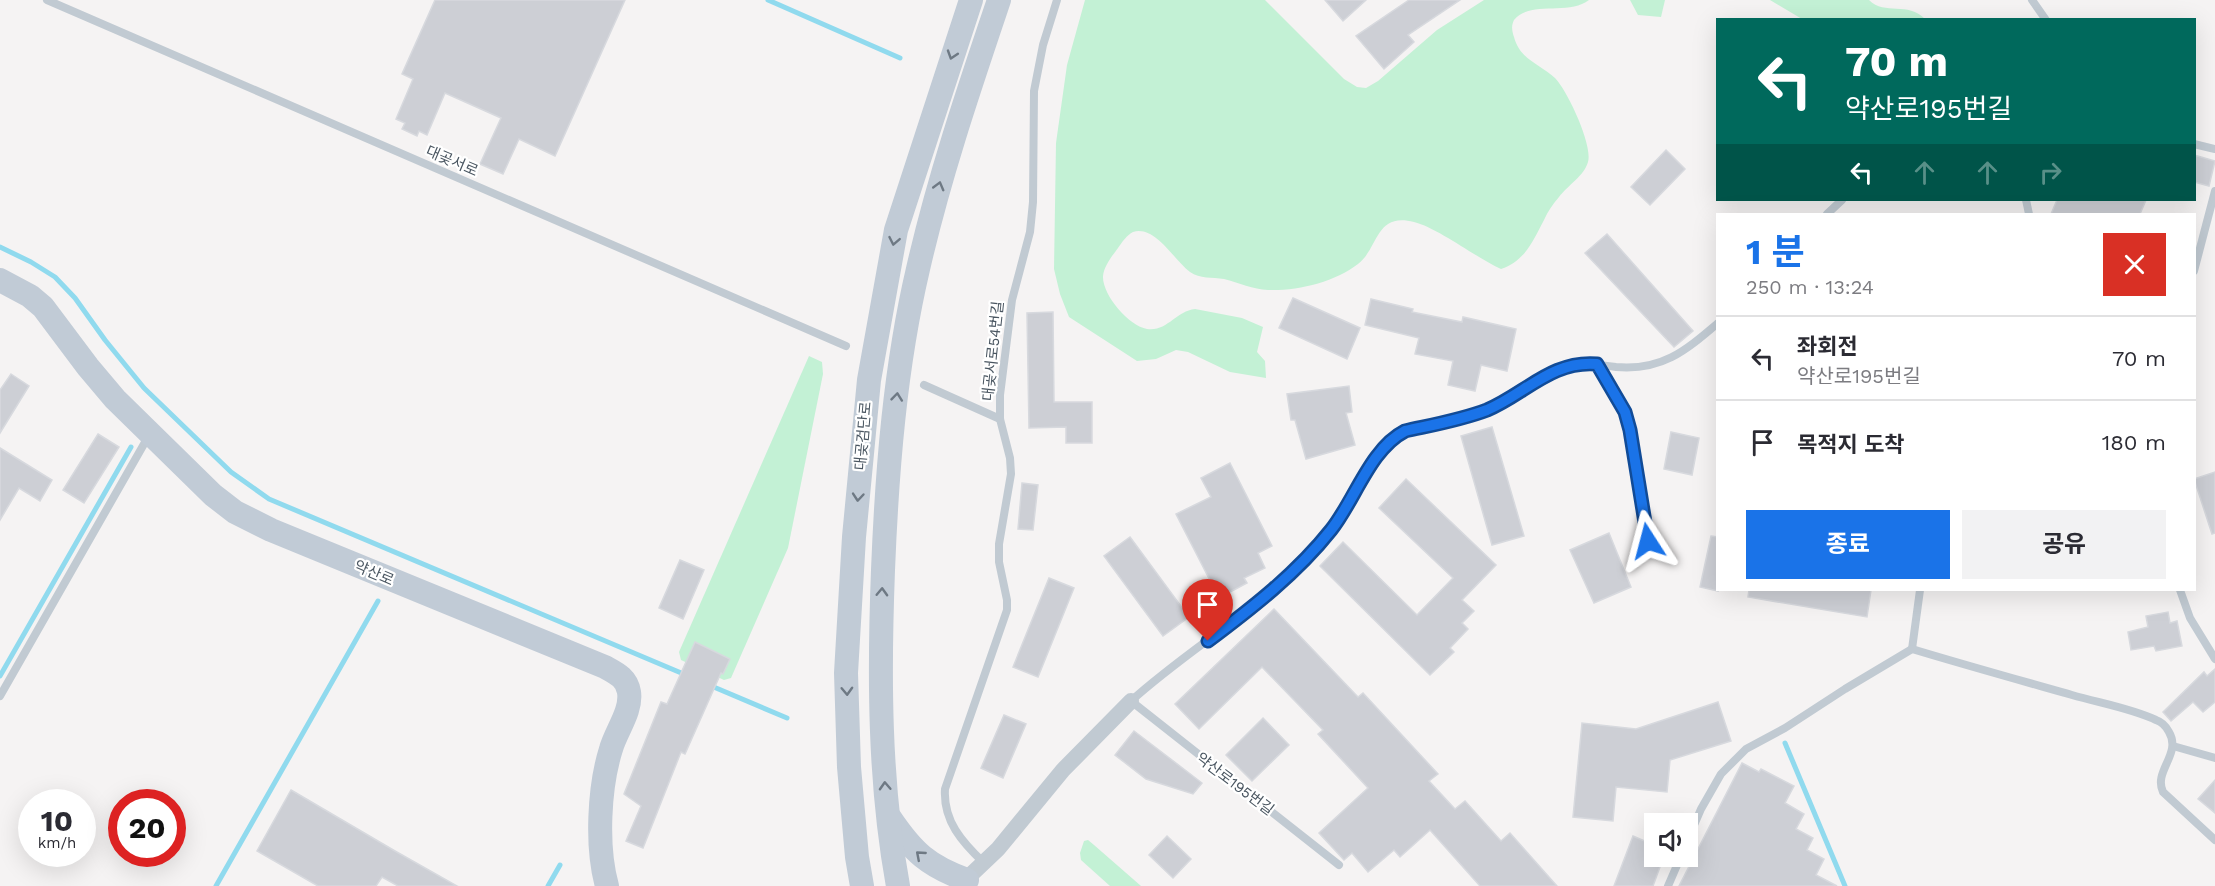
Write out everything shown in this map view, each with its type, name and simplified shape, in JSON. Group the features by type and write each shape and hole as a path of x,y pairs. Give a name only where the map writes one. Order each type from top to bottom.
{"main road":[{"name":"대곶검단로","path":"862,886 857,857 849,766 846,673 854,537 869,380 896,230 971,0"},
{"name":"대곶검단로","path":"898,886 887,814 880,678 886,510 899,371 917,270 940,179 999,0"},
{"name":"약산로","path":"0,280 30,296 43,307 88,367 150,434 213,495 235,512 605,667 624,680 629,690 630,700 611,747 603,792 602,859 607,886"},
{"path":"887,814 907,843 923,860 963,884"},
{"path":"847,886 857,857"}],"street":[{"path":"963,884 984,863 1063,770 1131,701"}],"lane":[{"name":"대곶서로","path":"47,0 846,346"},
{"name":"대곶서로54번길","path":"984,863 957,835 946,811 944,798 949,773 1007,610 999,562 999,544 1011,474 1010,458 1000,419 1000,395 1009,321 1030,232 1033,202 1034,91 1043,45 1057,0"},
{"path":"2032,0 2045,18"},
{"path":"2196,144 2215,149"},
{"path":"2196,263 2215,191"},
{"path":"1828,213 1841,201"},
{"path":"1131,701 1164,673 1243,615 1286,577 1331,530 1383,448 1394,437 1405,431 1488,410 1553,370 1565,366 1581,363 1617,367 1639,366 1666,361 1687,349 1716,325"},
{"path":"1597,364 1625,412 1648,541"},
{"path":"924,385 1000,419"},
{"path":"0,696 150,434"},
{"path":"1912,649 1920,591"},
{"path":"2180,591 2190,618 2215,659"},
{"path":"1698,815 1721,774 1746,749 1785,728 1912,649 2155,719 2168,729 2173,746 2172,754 2160,779 2160,786 2163,792 2215,840"},
{"name":"약산로195번길","path":"1131,701 1339,865"},
{"path":"2173,746 2215,758"},
{"path":"1668,886 1676,867"}],"green space":[{"path":"1085,0 1265,0 1344,79 1357,87 1366,88 1378,81 1437,30 1484,0 1589,0 1571,7 1530,11 1521,14 1512,24 1513,35 1521,51 1555,78 1566,94 1587,143 1588,162 1583,172 1551,208 1522,256 1501,269 1424,225 1401,220 1385,227 1365,257 1338,276 1304,287 1268,290 1194,274 1156,238 1141,231 1133,232 1121,243 1109,261 1103,276 1107,292 1125,316 1140,327 1154,329 1166,325 1182,313 1195,309 1242,318 1263,327 1257,352 1265,361 1266,378 1230,372 1188,352 1176,350 1156,359 1137,361 1069,317 1054,269 1056,143 1067,65"},
{"path":"1630,0 1665,0 1661,17 1638,15"},
{"path":"1770,0 1869,0 1875,5 1904,9 1924,18 1800,18"},
{"path":"809,356 822,362 823,374 788,548 731,678 724,680 681,660 679,652"},
{"path":"1088,840 1141,886 1110,886 1081,860 1080,853 1084,841"}],"building":[{"path":"435,0 625,0 555,156 519,139 503,174 480,164 501,118 445,93 427,135 419,131 417,136 402,129 405,123 396,119 413,79 402,74"},
{"path":"1325,0 1366,0 1343,21"},
{"path":"1409,0 1460,0 1408,35 1414,42 1384,69 1356,36"},
{"path":"1666,150 1685,169 1650,205 1631,187"},
{"path":"2196,156 2215,161 2209,186 2196,183"},
{"path":"2057,201 2146,201 2140,213 2051,213"},
{"path":"1607,234 1693,331 1674,347 1585,253"},
{"path":"1293,298 1360,328 1347,359 1279,328"},
{"path":"1371,299 1413,309 1412,312 1462,322 1463,317 1516,329 1507,371 1481,365 1475,391 1448,385 1453,361 1415,354 1419,338 1365,325"},
{"path":"1053,312 1054,402 1092,402 1092,443 1066,443 1066,427 1029,428 1027,313"},
{"path":"11,374 29,386 0,433 0,390"},
{"path":"1349,386 1352,412 1346,413 1355,445 1306,459 1295,420 1291,420 1287,394"},
{"path":"1492,427 1524,536 1492,545 1461,436"},
{"path":"1671,432 1699,438 1692,475 1664,469"},
{"path":"98,434 119,447 84,503 63,490"},
{"path":"0,448 52,480 40,501 19,488 0,520"},
{"path":"1230,463 1272,546 1258,553 1265,568 1244,578 1247,583 1219,598 1176,514 1211,497 1201,478"},
{"path":"2215,472 2215,533 2212,534 2196,485 2196,478"},
{"path":"1406,479 1496,565 1462,600 1474,611 1462,623 1468,629 1450,648 1454,652 1430,675 1320,566 1343,542 1417,615 1453,578 1379,508"},
{"path":"1022,483 1038,485 1033,530 1018,529"},
{"path":"1609,533 1631,587 1594,603 1570,550"},
{"path":"1711,536 1716,537 1716,591 1700,587"},
{"path":"1130,537 1189,617 1163,636 1104,556"},
{"path":"680,560 704,570 683,619 659,608"},
{"path":"1049,578 1074,588 1038,677 1013,667"},
{"path":"1749,591 1871,591 1867,617 1748,597"},
{"path":"1274,609 1358,697 1363,693 1438,774 1429,781 1455,809 1465,801 1501,841 1510,833 1557,886 1480,886 1430,830 1400,857 1394,850 1368,872 1352,853 1344,860 1319,833 1368,788 1318,734 1323,730 1262,667 1199,729 1175,704"},
{"path":"2168,612 2170,623 2177,621 2182,646 2156,651 2154,646 2131,650 2128,632 2148,627 2146,616"},
{"path":"695,642 730,659 723,674 721,673 685,754 681,752 643,848 626,841 641,806 624,794 661,702 667,704"},
{"path":"2215,669 2215,702 2203,712 2193,702 2171,721 2163,712 2204,672 2207,676"},
{"path":"1718,702 1731,741 1670,760 1667,792 1616,787 1613,821 1573,817 1582,723 1636,729"},
{"path":"1004,715 1026,724 1003,778 981,768"},
{"path":"1263,718 1289,745 1252,781 1226,755"},
{"path":"1134,731 1202,783 1193,794 1146,779 1115,755"},
{"path":"1742,763 1759,772 1761,769 1794,786 1785,803 1804,814 1796,829 1813,838 1807,850 1824,859 1816,875 1837,886 1679,886 1689,867 1698,867 1698,849"},
{"path":"2215,780 2215,813 2198,799"},
{"path":"291,790 457,886 398,886 382,877 376,886 318,886 257,851"},
{"path":"1167,836 1191,859 1173,878 1149,855"},
{"path":"1633,836 1644,841 1644,867 1660,867 1653,886 1614,886"}],"waterway":[{"path":"768,0 900,58"},
{"path":"0,247 55,277 75,298 144,388 231,472 269,499 686,675"},
{"path":"0,676 131,447"},
{"path":"216,886 378,601"},
{"path":"709,685 787,718"},
{"path":"1785,743 1845,886"},
{"path":"548,886 560,865"}],"route":[{"path":"1208,641 1243,615 1286,577 1331,530 1383,448 1394,437 1405,431 1488,410 1553,370 1565,366 1581,363 1597,364 1625,412 1648,541"}]}
